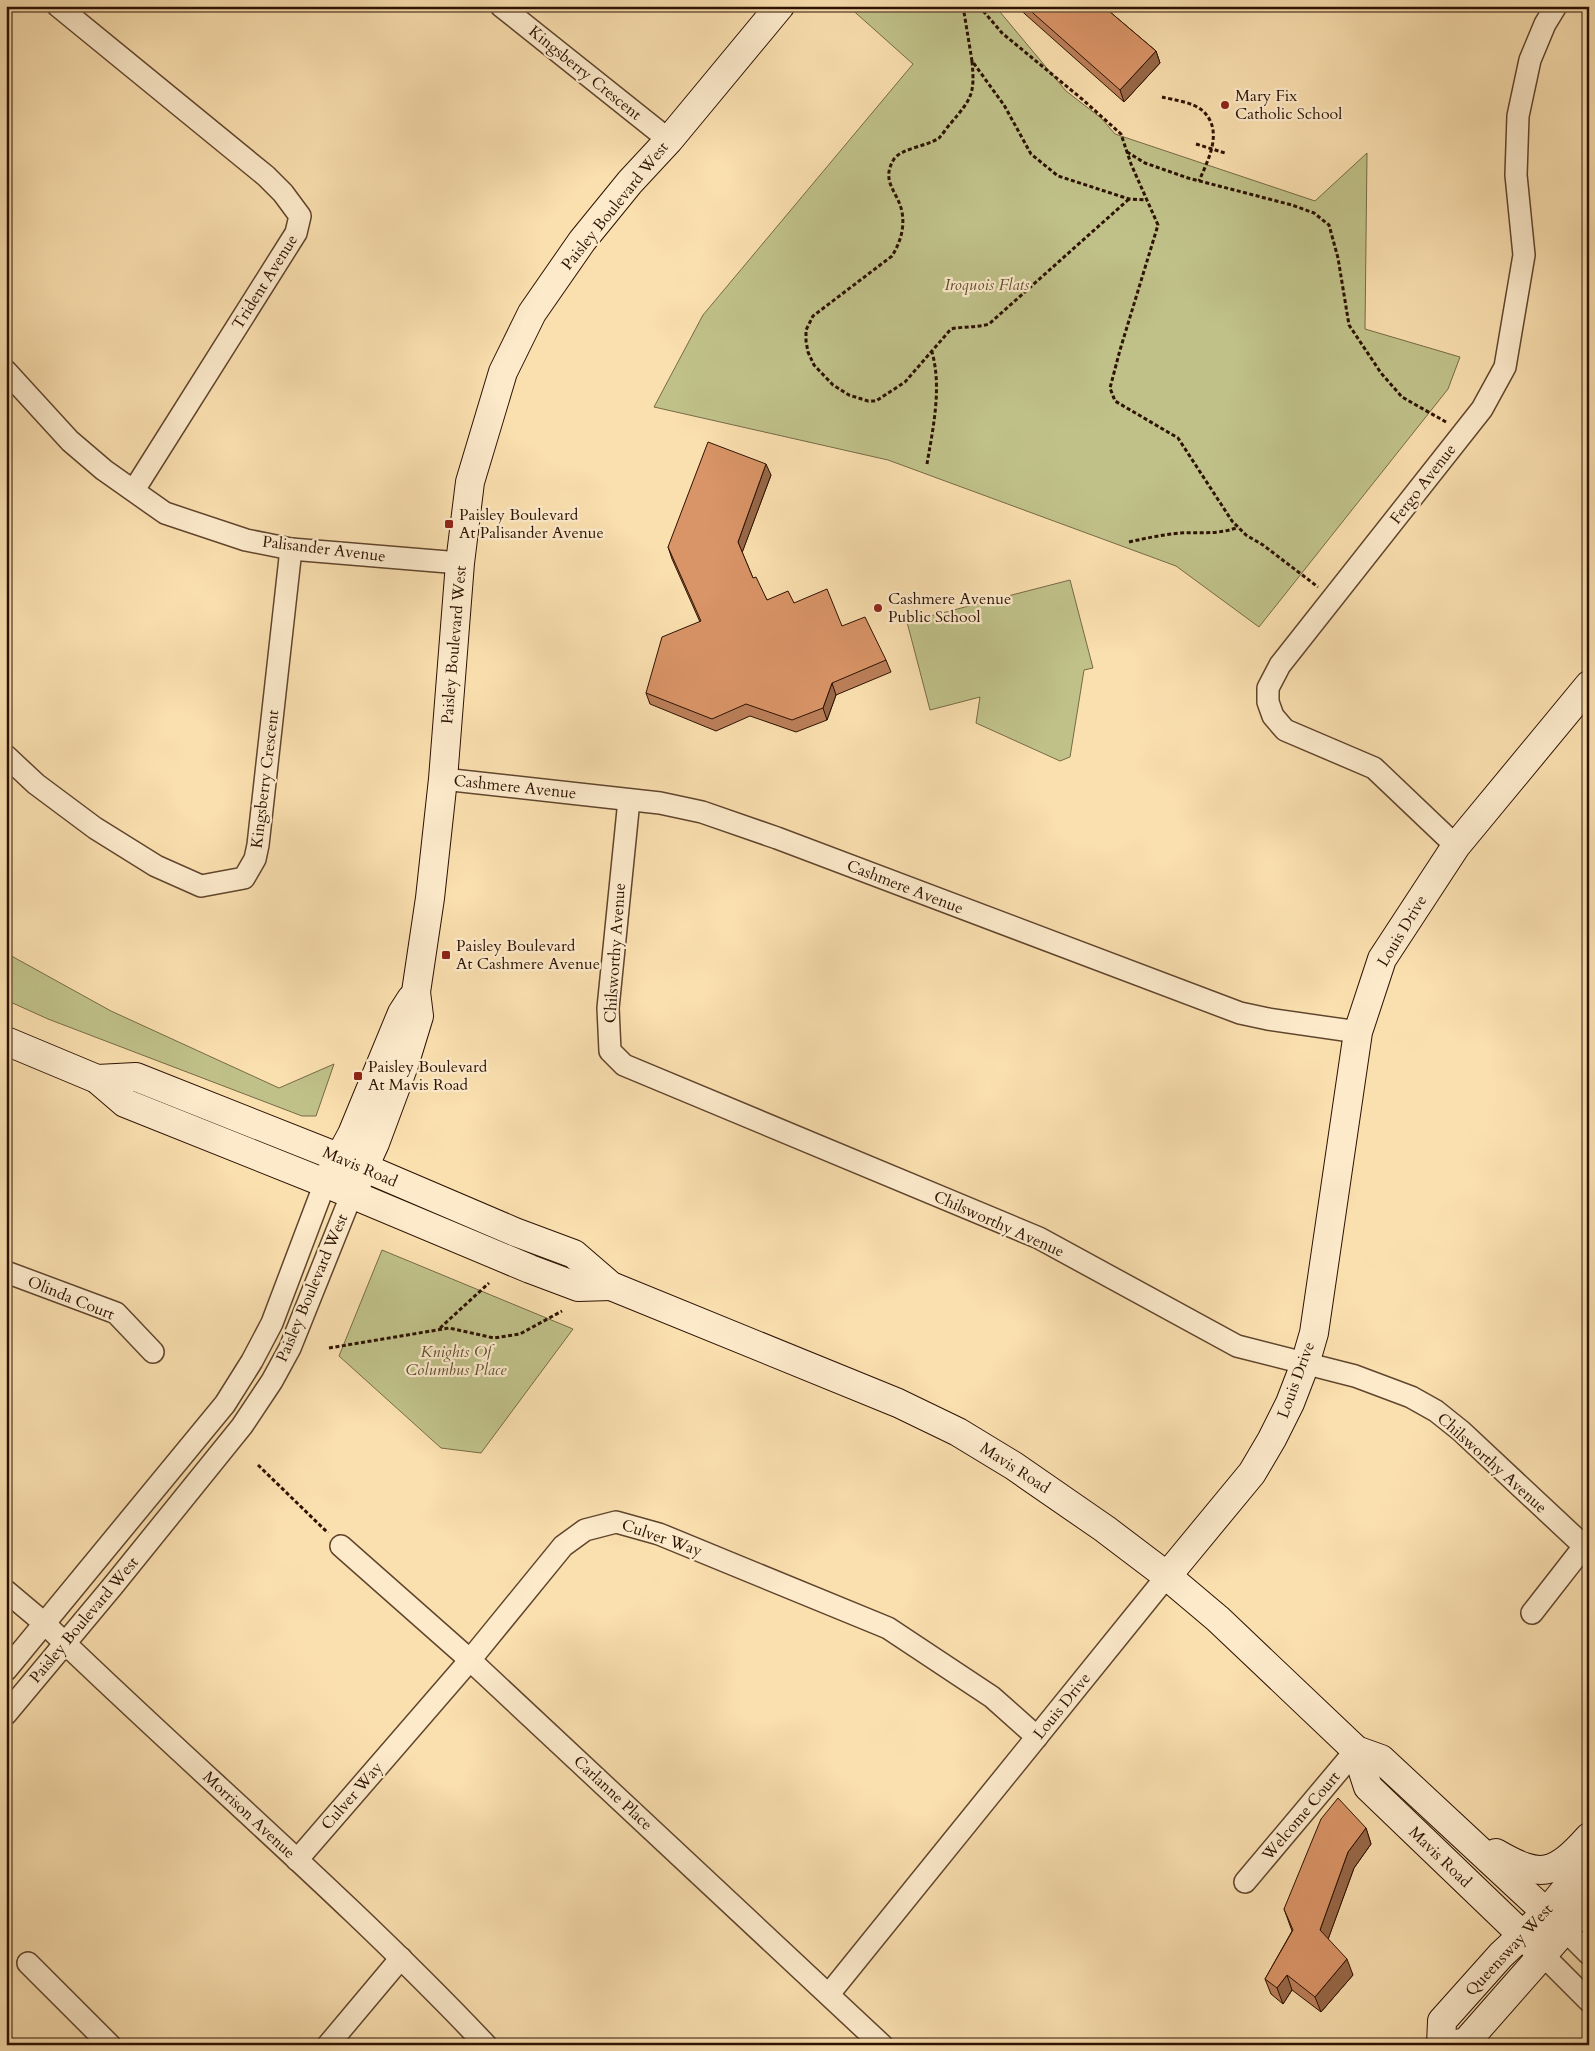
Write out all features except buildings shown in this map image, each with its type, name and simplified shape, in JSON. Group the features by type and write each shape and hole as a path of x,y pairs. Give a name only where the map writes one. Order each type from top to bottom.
{"main road":[{"name":"Paisley Boulevard West","path":"351,1196 352,1134 402,1013 416,992 425,940 443,779 460,563 470,482 503,372 532,313 582,241 780,6"},
{"name":"Louis Drive","path":"1167,1576 1252,1473 1283,1418 1305,1364 1314,1333 1358,1032 1382,959 1456,846 1589,685"},
{"name":"Mavis Road","path":"6,1042 97,1079 125,1103 325,1183 351,1196 530,1269 578,1287 611,1286"},
{"name":"Mavis Road","path":"97,1079 136,1077 351,1163 515,1232 574,1254 611,1286 898,1403 958,1432 1014,1466 1097,1523 1167,1576 1218,1619 1356,1750 1381,1759 1556,1921"},
{"name":"Paisley Boulevard West","path":"325,1183 351,1163"},
{"name":"Mavis Road","path":"1356,1750 1368,1788 1542,1954"},
{"path":"1462,1833 1510,1861 1534,1870 1552,1869 1578,1850 1589,1838"},
{"name":"Queensway West","path":"1451,2045 1466,2042 1542,1954 1556,1921 1589,1860"},
{"name":"Queensway West","path":"1441,2045 1442,2022 1501,1955 1522,1936 1556,1921 1589,1902"}],"street":[{"name":"Trident Avenue","path":"58,6 266,176 283,193 300,216 296,233 134,490"},
{"name":"Kingsberry Crescent","path":"501,6 669,140"},
{"name":"Fergo Avenue","path":"1456,846 1374,768 1285,730 1273,716 1268,702 1268,688 1280,665 1482,409 1505,367 1524,255 1516,176 1518,116 1530,60 1544,24 1556,6"},
{"name":"Palisander Avenue","path":"6,371 70,441 104,470 165,513 246,540 292,549 460,563"},
{"name":"Kingsberry Crescent","path":"6,756 36,784 95,828 156,866 201,886 244,878 255,859 258,845 292,549"},
{"name":"Cashmere Avenue","path":"443,779 660,803 702,812 777,838 1240,1013 1358,1032"},
{"name":"Chilsworthy Avenue","path":"629,800 608,1008 610,1051 624,1065 1039,1238 1237,1346 1355,1376 1411,1396 1436,1411 1461,1431 1586,1543"},
{"name":"Paisley Boulevard West","path":"6,1670 213,1418 240,1381 272,1323 325,1183"},
{"name":"Paisley Boulevard West","path":"6,1714 230,1443 272,1381 290,1348 305,1313 351,1196"},
{"name":"Olinda Court","path":"6,1272 116,1313 153,1352"},
{"name":"Culver Way","path":"297,1860 470,1660 562,1546 585,1530 616,1522 659,1534 888,1628 992,1697 1037,1737"},
{"path":"1532,1613 1586,1543"},
{"name":"Carlanne Place","path":"341,1546 470,1660 882,2045"},
{"name":"Louis Drive","path":"829,1994 1167,1576"},
{"name":"Morrison Avenue","path":"6,1591 44,1623 297,1860 400,1958 486,2045"},
{"name":"Welcome Court","path":"1245,1882 1356,1750"},
{"path":"1556,1921 1589,1954"},
{"path":"1542,1954 1589,2001"},
{"path":"328,2045 400,1958"},
{"path":"28,1963 110,2045"}],"path":[{"path":"962,6 974,82 968,102 939,138 896,157 889,170 889,182 903,214 898,247 892,256 813,316 806,330 808,352 814,365 833,385 849,395 868,401 876,401 905,382 951,329 962,326 976,327 989,324 1130,199"},
{"path":"979,6 1002,33 1121,134 1146,200 1158,225 1110,388 1115,401 1178,438 1232,521 1246,535 1263,545 1332,598"},
{"path":"972,61 1004,105 1012,123 1031,154 1058,176 1130,199 1146,200"},
{"path":"1162,97 1190,104 1202,110 1213,131 1212,150 1199,181"},
{"path":"1196,144 1225,153"},
{"path":"1127,152 1144,163 1199,181 1292,205 1314,213 1329,225 1338,258 1349,325 1381,373 1402,397 1464,432"},
{"path":"927,464 937,391 936,365 932,352"},
{"path":"1129,542 1154,536 1180,533 1228,531 1238,527"},
{"path":"439,1330 489,1282"},
{"path":"329,1348 449,1328 494,1338 520,1334 562,1311"},
{"path":"258,1465 341,1546"}],"green space":[{"name":"Iroquois Flats","path":"848,6 995,6 1066,91 1101,118 1115,134 1315,201 1367,153 1365,329 1460,357 1448,389 1259,627 1176,566 888,460 654,407 703,315 913,64"},
{"path":"1070,580 1093,668 1084,670 1070,757 1060,761 976,723 980,697 930,710 907,622"},
{"path":"6,953 111,1011 279,1088 334,1064 316,1116 302,1116 48,1019 6,1000"},
{"name":"Knights Of Columbus Place","path":"382,1250 573,1329 481,1453 441,1448 339,1356"}],"place":[{"name":"Mary Fix Catholic School","path":"1225,105"},
{"name":"Paisley Boulevard At Palisander Avenue","path":"449,524"},
{"name":"Cashmere Avenue Public School","path":"878,608"},
{"name":"Paisley Boulevard At Cashmere Avenue","path":"446,955"},
{"name":"Paisley Boulevard At Mavis Road","path":"358,1076"}]}
